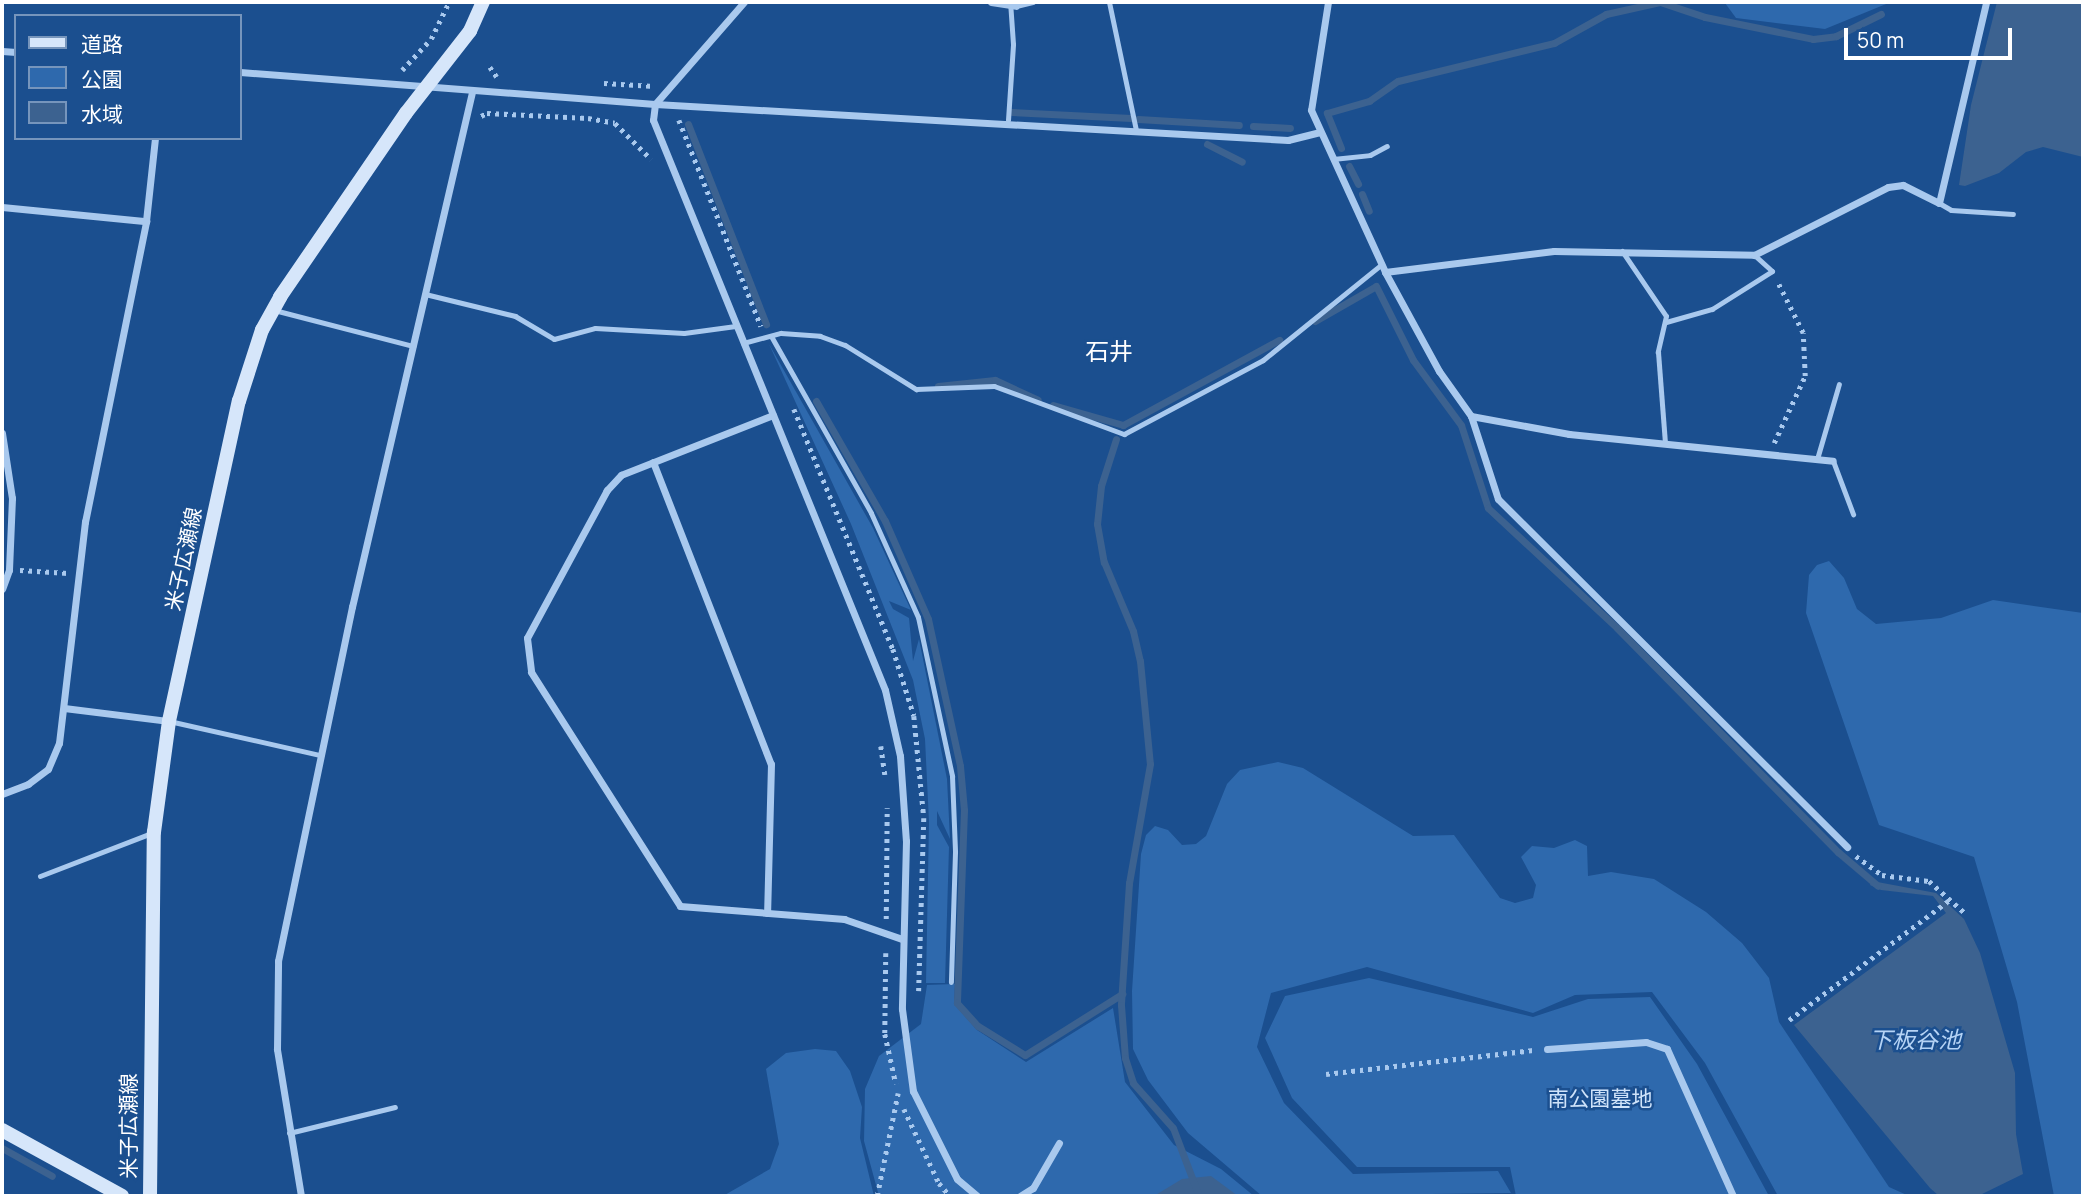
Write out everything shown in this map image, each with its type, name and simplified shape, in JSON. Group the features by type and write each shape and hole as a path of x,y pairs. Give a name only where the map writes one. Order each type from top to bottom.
{"main road":[{"name":"米子広瀬線","path":"150,1196 154,832 169,721 239,401 273,310 406,113 430,86 470,31 483,2"},
{"path":"2,1130 122,1196"}],"street":[{"path":"744,2 655,104 653,120 743,344 833,554 885,690 901,768 906,841 902,1009 913,1091 957,1179 977,1196"},
{"path":"991,2 1013,6"},
{"path":"1328,2 1311,110 1383,268 1439,371 1471,416 1498,499 1847,847"},
{"path":"1383,268 1554,251 1754,255 1888,187 1903,185 1939,203 1986,2"},
{"path":"242,72 430,86 472,92 655,104 1008,120 1288,139 1320,132"},
{"path":"301,1196 288,1133 277,1049 278,961 320,755 472,92"},
{"path":"2,794 27,784 48,769 59,743 78,573 146,220 155,140"},
{"path":"2,207 146,220"},
{"path":"773,415 621,475 607,491 527,638 531,672 680,906 844,919 902,939"},
{"path":"1471,416 1569,434 1833,461"},
{"path":"2,433 12,498 9,570 2,589"},
{"path":"653,462 771,764 767,913"},
{"path":"64,708 169,721"},
{"path":"1547,1049 1646,1042 1667,1049 1733,1196"},
{"path":"1020,1196 1033,1188 1059,1143"}],"lane":[{"path":"1008,120 1013,6 1032,2"},
{"path":"1109,2 1136,130"},
{"path":"1332,159 1370,155 1387,146"},
{"path":"1939,203 1951,210 2013,214"},
{"path":"1622,251 1666,316 1658,352 1665,444"},
{"path":"1666,322 1712,309 1772,271 1754,255"},
{"path":"743,344 771,336 820,336 845,345 916,389 994,386 1124,434 1263,360 1383,268"},
{"path":"425,294 515,316 554,339 595,328 684,333 736,326"},
{"path":"273,310 413,346"},
{"path":"771,336 871,513 918,617 952,776 955,852 951,982"},
{"path":"1817,459 1839,384"},
{"path":"1833,461 1853,514"},
{"path":"169,721 320,755"},
{"path":"40,876 154,832"},
{"path":"288,1133 395,1107"}],"path":[{"path":"394,78 431,39 449,2"},
{"path":"479,119 487,113 615,124 649,154 654,165"},
{"path":"686,116 681,118 680,126 761,327"},
{"path":"1771,454 1778,426 1805,376 1803,333 1772,271"},
{"path":"9,570 78,573"},
{"path":"879,738 886,782"},
{"path":"886,923 887,805"},
{"path":"1847,847 1882,875 1929,881 1965,913"},
{"path":"1789,1020 1951,899"},
{"path":"1326,1074 1547,1049"},
{"path":"877,1196 898,1092"}],"green space":[{"path":"1891,2 1825,29 1736,18 1725,3"},
{"path":"769,344 873,528 911,610 889,601 893,609 909,618 913,661 919,639 947,779 950,839 937,811 937,825 949,847 945,983 926,983 929,822 925,739 913,680 851,524"},
{"path":"1829,561 1844,578 1857,609 1876,624 1941,618 1993,600 2083,613 2083,1196 2054,1196 2017,1002 1974,857 1879,825 1806,613 1809,575 1817,565"},
{"path":"1278,762 1303,768 1413,836 1454,835 1500,898 1515,903 1533,898 1536,885 1521,857 1532,846 1554,848 1575,840 1587,846 1588,876 1611,872 1654,879 1706,912 1742,943 1769,978 1779,1022 1889,1187 1909,1196 1778,1196 1705,1063 1652,992 1575,995 1533,1013 1367,967 1271,993 1257,1047 1284,1103 1353,1174 1498,1171 1511,1193 1262,1196 1188,1133 1148,1080 1133,1049 1132,991 1141,854 1146,835 1155,826 1168,830 1182,845 1196,844 1206,836 1227,784 1240,770"},
{"name":"南公園墓地","path":"1369,978 1533,1017 1588,999 1650,997 1697,1064 1769,1196 1516,1196 1510,1167 1357,1167 1292,1098 1265,1038 1285,996"},
{"path":"955,984 954,1004 977,1030 1026,1062 1113,1008 1125,1082 1174,1145 1221,1169 1254,1196 879,1196 864,1141 865,1089 879,1056 921,1024 927,985"},
{"path":"815,1049 836,1051 850,1071 862,1107 860,1138 874,1196 723,1196 770,1169 779,1144 766,1069 786,1053"}],"water":[{"path":"1997,2 2083,2 2083,157 2043,147 2026,152 1999,173 1965,186 1959,185 1971,105"},
{"name":"下板谷池","path":"1872,881 1936,893 1964,919 1980,953 2015,1073 2016,1134 2023,1174 1978,1196 1939,1196 1930,1188 1794,1025 1946,913 1933,896 1881,890 1870,885"},
{"path":"1211,1176 1238,1196 1154,1196 1182,1179"}],"waterway":[{"path":"1341,148 1327,113 1369,101 1398,81 1554,43 1606,14 1660,2 1705,17 1813,39 1836,36 1881,14"},
{"path":"1012,112 1131,118"},
{"path":"1138,119 1239,125"},
{"path":"688,124 766,324"},
{"path":"1253,126 1290,128"},
{"path":"1207,144 1242,162"},
{"path":"1349,166 1358,184"},
{"path":"1362,194 1369,211"},
{"path":"1315,321 1376,286 1413,360 1461,425 1488,508 1617,628 1838,852 1878,886"},
{"path":"1053,405 1123,425 1279,340"},
{"path":"938,386 995,380 1038,400"},
{"path":"816,401 885,521 928,619 960,766 964,810 957,1003 978,1026 1025,1055 1122,994"},
{"path":"1116,439 1101,486 1097,524 1104,562 1133,631 1140,661 1150,764 1129,883 1121,1005 1125,1058 1133,1083 1173,1128 1199,1196"},
{"path":"2,1148 52,1176"}],"district":[{"name":"石井","path":"1109,351"}]}
